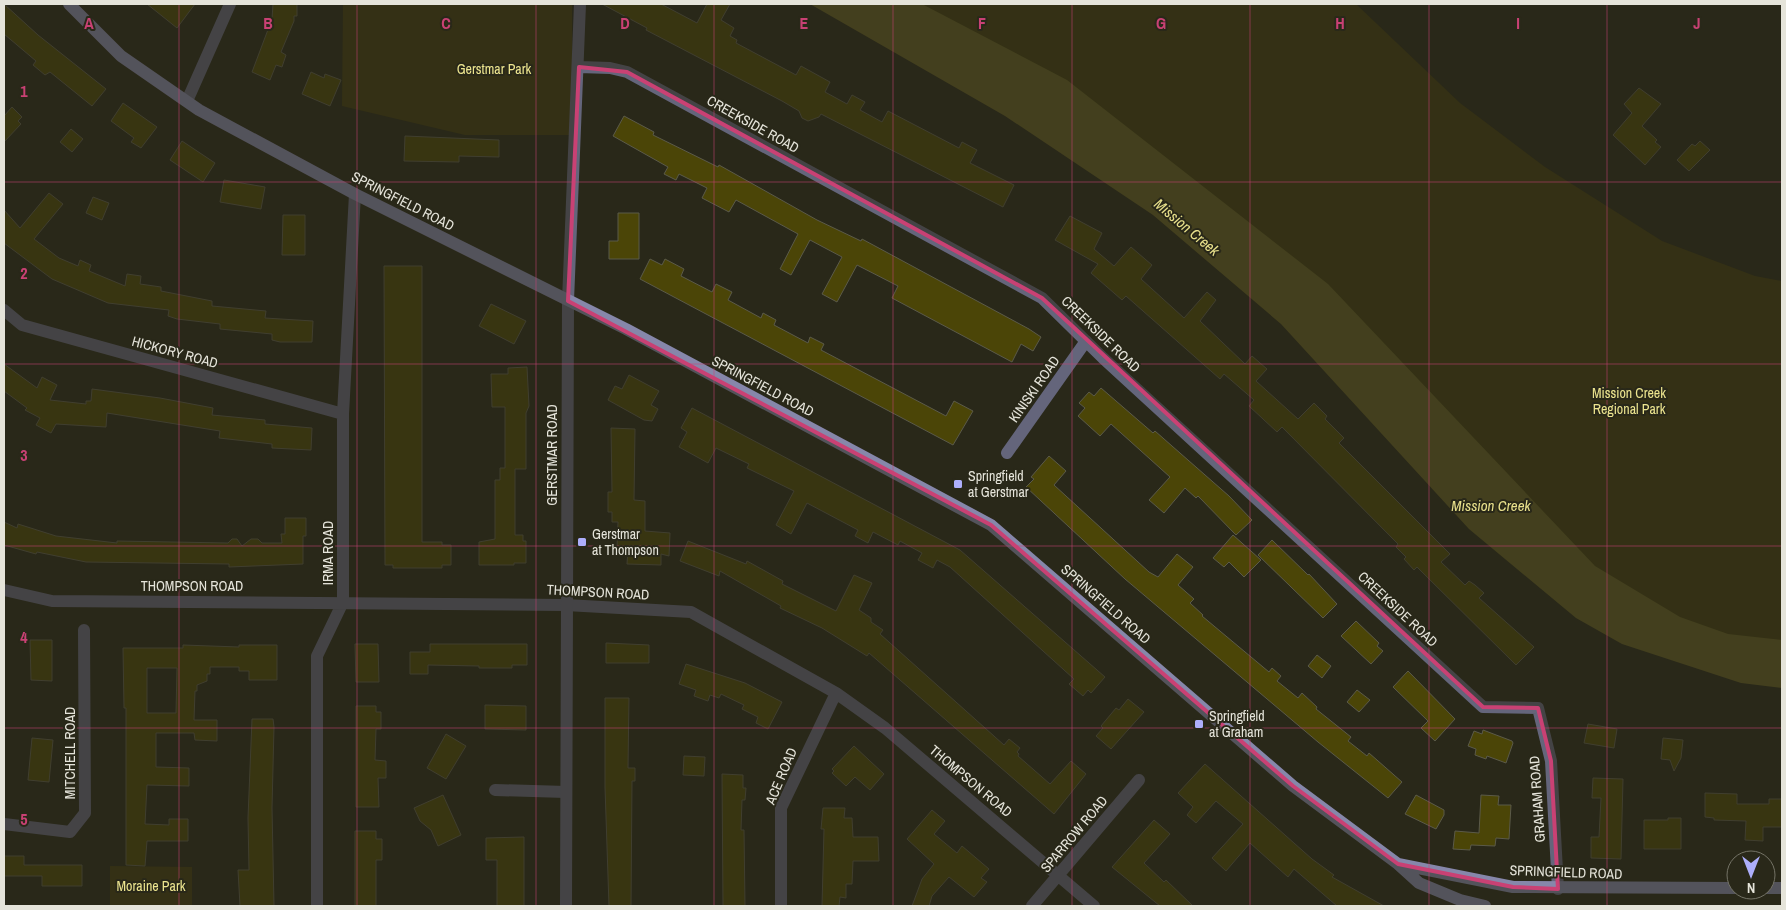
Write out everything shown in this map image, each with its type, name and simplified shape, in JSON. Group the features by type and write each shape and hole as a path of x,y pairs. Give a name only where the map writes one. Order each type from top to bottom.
{"main road":[{"name":"SPRINGFIELD ROAD","path":"69,4 120,56 187,101 355,194 626,329 992,526 1293,786 1398,864 1419,883 1460,900 1485,906"},
{"name":"SPRINGFIELD ROAD","path":"1398,864 1513,887 1558,889 1726,888"}],"street":[{"path":"187,101 230,4"},
{"name":"GERSTMAR ROAD","path":"566,906 568,301 574,127 579,67 580,4"},
{"name":"CREEKSIDE ROAD","path":"579,67 610,68 635,77 1042,298 1086,341 1483,707 1538,708"},
{"name":"IRMA ROAD","path":"317,906 317,656 342,602 343,414 355,194"},
{"name":"HICKORY ROAD","path":"4,310 22,325 343,414"},
{"name":"KINISKI ROAD","path":"1007,453 1086,341"},
{"name":"THOMPSON ROAD","path":"4,590 52,601 566,605 691,612 836,693 885,728 1094,906"},
{"name":"MITCHELL ROAD","path":"4,824 70,832 85,813 84,630"},
{"name":"ACE ROAD","path":"781,906 781,808 836,693"},
{"name":"GRAHAM ROAD","path":"1538,708 1551,761 1558,889"},
{"name":"SPARROW ROAD","path":"1032,906 1138,780"},
{"path":"495,790 566,792"}],"highlighted area":[{"path":"579,67 627,72 1042,298 1483,707 1538,708 1551,761 1558,889 1513,887 1398,864 1293,786 991,525 568,301"}],"green space":[{"name":"Gerstmar Park","path":"343,4 572,4 572,135 465,135 342,106"},
{"name":"Mission Creek Regional Park","path":"915,4 1356,4 1460,103 1545,167 1662,241 1755,276 1782,281 1782,655 1696,628 1595,579"},
{"name":"Moraine Park","path":"110,866 192,867 192,906 110,906"}],"water":[{"name":"Mission Creek","path":"810,4 922,4 1067,80 1328,284 1595,566 1680,617 1728,634 1782,640 1782,688 1741,683 1622,644 1576,618 1469,529 1281,324 1153,215 1005,116"}],"building":[{"path":"4,4 38,35 106,89 92,106 50,72 45,75 33,65 36,61 4,34"},
{"path":"147,4 195,4 177,28"},
{"path":"273,4 297,4 297,16 294,16 294,21 281,52 286,55 282,67 276,65 270,80 252,72 272,19"},
{"path":"602,4 661,4 697,23 707,4 730,4 721,20 734,28 730,36 737,40 736,43 796,75 801,66 830,82 825,92 847,104 852,95 865,102 860,110 882,122 888,111 959,148 962,142 977,150 970,163 1014,185 1003,207 821,114 819,117 808,121 802,118 799,111 782,101 646,30 647,28"},
{"path":"311,72 324,78 325,74 341,80 330,106 302,94"},
{"path":"1639,88 1661,104 1642,126 1657,140 1655,142 1661,147 1645,165 1613,135 1632,113 1624,104"},
{"path":"123,103 157,127 141,148 131,142 134,138 111,121"},
{"path":"12,107 22,117 18,121 21,124 4,142 4,116"},
{"path":"624,116 654,132 653,135 718,167 719,165 817,220 861,241 862,239 1041,337 1033,351 1021,344 1012,362 892,298 898,286 857,265 837,302 822,294 842,257 810,240 791,275 780,269 798,234 736,200 729,212 702,198 707,188 679,174 676,180 664,174 668,167 613,136"},
{"path":"71,129 83,139 72,152 60,142"},
{"path":"405,136 499,140 499,157 459,156 459,162 404,161"},
{"path":"182,141 215,163 203,182 170,160"},
{"path":"1700,141 1710,150 1689,171 1677,160 1692,144 1695,146"},
{"path":"224,180 265,187 261,209 220,202"},
{"path":"49,193 63,204 34,239 59,258 78,266 80,260 91,265 89,271 125,286 127,274 141,276 140,284 161,287 161,291 212,301 212,306 266,311 265,318 313,321 312,342 280,342 272,340 272,334 220,329 220,324 177,319 168,316 169,310 108,303 52,279 4,243 4,210 20,228"},
{"path":"93,197 109,203 102,220 86,213"},
{"path":"618,213 639,213 639,259 609,259 609,241 618,241"},
{"path":"283,215 305,215 305,255 282,255"},
{"path":"1070,216 1102,233 1094,249 1114,266 1131,247 1152,265 1141,279 1184,318 1207,292 1216,300 1200,321 1245,364 1252,356 1267,369 1256,381 1298,419 1314,403 1327,416 1325,419 1344,438 1339,443 1450,554 1441,562 1465,585 1469,581 1484,593 1479,598 1534,647 1516,665 1417,567 1414,570 1404,559 1406,557 1396,547 1398,544 1282,427 1277,432 1249,406 1254,400 1224,374 1220,379 1126,296 1122,300 1091,273 1098,264 1055,240"},
{"path":"650,259 662,265 665,259 684,269 681,276 712,292 716,284 732,292 728,300 761,318 763,313 776,320 774,325 808,343 810,337 824,344 821,350 946,416 954,401 973,411 953,445 640,279"},
{"path":"384,266 422,266 422,542 442,542 442,545 451,545 451,565 442,565 442,568 393,568 393,565 385,565"},
{"path":"491,304 526,321 514,344 479,326"},
{"path":"4,364 37,388 42,377 57,385 50,400 86,404 86,401 91,401 92,389 160,398 213,408 212,415 265,420 265,424 312,428 311,450 272,448 272,444 219,438 220,431 107,413 106,427 56,424 51,433 36,425 40,418 25,410 27,408 4,391"},
{"path":"527,367 529,406 526,413 526,469 515,469 515,535 523,535 523,541 526,541 526,563 479,565 479,542 495,539 495,480 500,480 500,468 505,468 505,407 492,407 491,374 508,374 508,368"},
{"path":"629,375 659,391 651,405 658,409 652,421 644,420 608,400 615,386 622,389"},
{"path":"1101,388 1153,433 1155,431 1229,496 1252,520 1236,535 1198,496 1196,498 1185,488 1164,513 1149,500 1170,477 1111,424 1100,436 1078,416 1085,408 1079,403 1089,392 1094,396"},
{"path":"692,408 960,550 1105,677 1091,693 1088,690 1083,696 1069,684 1074,679 950,567 937,560 933,568 918,560 922,553 900,541 898,545 873,532 868,543 855,536 858,530 807,503 791,534 776,525 794,491 747,468 749,464 716,448 708,463 679,447 687,432 681,428"},
{"path":"611,428 635,429 634,500 645,501 645,531 670,533 669,556 661,554 661,565 627,564 628,549 617,549 618,522 612,522 612,512 608,512 608,492 612,492"},
{"path":"1049,456 1066,471 1054,485 1149,572 1158,577 1177,554 1193,567 1178,585 1194,599 1190,603 1202,616 1269,672 1272,668 1281,676 1277,681 1298,698 1302,693 1317,707 1316,709 1351,737 1348,741 1367,756 1369,753 1402,782 1388,798 1318,742 1125,579 1026,487 1034,479 1031,477"},
{"path":"285,518 306,518 306,536 303,536 303,564 229,567 229,564 86,562 37,552 36,554 4,545 4,522 17,528 18,524 56,536 117,543 117,541 228,543 232,539 237,539 242,546 251,539 258,539 262,543 282,543 281,534 285,534"},
{"path":"1233,535 1261,560 1244,577 1229,562 1224,567 1213,558"},
{"path":"1272,540 1309,574 1337,604 1323,618 1258,555"},
{"path":"688,541 746,564 747,561 783,581 782,584 836,611 854,575 872,583 859,610 871,618 871,622 883,630 880,634 1004,745 1009,739 1020,748 1017,752 1018,756 1050,784 1071,761 1086,774 1054,814 869,653 867,656 822,628 780,608 781,606 720,571 719,576 680,561"},
{"path":"1356,621 1379,643 1377,646 1383,651 1371,664 1341,636"},
{"path":"30,640 52,640 52,681 31,680"},
{"path":"606,643 649,645 649,663 606,663"},
{"path":"355,644 378,644 379,682 356,682"},
{"path":"430,644 527,644 527,665 512,665 512,668 479,668 479,666 428,665 428,674 410,674 410,652 430,652"},
{"path":"183,645 239,647 239,645 277,645 277,680 249,680 249,671 239,671 239,667 210,667 207,681 197,685 197,691 195,691 194,720 217,720 217,741 195,740 194,733 156,733 156,767 189,768 189,786 147,785 145,824 169,825 169,819 188,819 188,841 147,841 145,866 126,865 126,708 124,708 123,648 183,648","holes":["147,668 177,668 176,713 147,713"]},
{"path":"1317,655 1331,666 1322,678 1308,666"},
{"path":"686,664 745,683 782,702 768,729 756,723 758,717 742,709 744,705 721,694 719,698 710,695 708,701 694,696 696,690 679,684"},
{"path":"1408,671 1455,719 1435,741 1421,728 1428,721 1393,687"},
{"path":"1357,690 1370,700 1359,712 1347,702"},
{"path":"605,698 629,698 628,768 635,768 635,781 632,781 631,906 609,906 605,787"},
{"path":"1128,699 1144,712 1111,749 1096,736 1103,728 1101,726 1116,708 1119,710"},
{"path":"485,705 526,706 526,730 485,729"},
{"path":"356,706 376,706 376,712 381,712 381,729 376,729 375,760 386,761 386,778 378,778 379,807 356,807"},
{"path":"252,719 273,719 274,727 272,808 274,906 240,906 238,870 249,870 248,818"},
{"path":"1588,724 1617,729 1614,748 1584,743"},
{"path":"1483,730 1512,741 1506,763 1487,756 1486,759 1475,755 1476,749 1468,746 1474,731 1482,734"},
{"path":"446,734 466,746 446,779 427,768"},
{"path":"32,738 53,740 49,782 28,780"},
{"path":"1663,738 1683,740 1681,758 1674,771 1670,760 1661,759"},
{"path":"854,746 884,774 870,790 855,777 846,786 832,773 834,771 832,769"},
{"path":"684,756 705,757 704,776 683,775"},
{"path":"1205,764 1312,859 1334,875 1332,877 1384,906 1337,906 1294,869 1288,877 1250,843 1226,871 1212,858 1243,824 1216,801 1196,823 1187,815 1193,807 1178,793"},
{"path":"722,774 743,775 743,788 746,788 745,800 742,800 741,830 744,830 745,906 723,906"},
{"path":"1593,778 1623,779 1621,859 1591,858 1591,837 1599,837 1601,798 1592,798"},
{"path":"1705,793 1737,794 1737,804 1769,804 1769,799 1782,799 1782,827 1763,827 1763,841 1745,840 1746,821 1714,820 1714,818 1705,817"},
{"path":"443,795 461,835 438,846 431,830 420,821 414,808"},
{"path":"1416,795 1444,810 1444,815 1436,829 1405,814"},
{"path":"1481,795 1499,796 1498,805 1511,805 1509,839 1496,838 1495,846 1471,845 1470,850 1453,849 1455,831 1479,833"},
{"path":"823,808 845,808 844,818 852,818 853,837 878,837 879,861 853,861 852,884 846,884 846,898 840,897 839,906 822,906 824,829 821,829"},
{"path":"932,810 945,821 934,834 957,853 962,846 989,869 981,878 987,882 974,897 949,877 932,896 929,906 912,906 922,879 934,864 907,839"},
{"path":"1668,818 1681,818 1681,849 1644,849 1644,820 1668,820"},
{"path":"1154,820 1170,834 1144,863 1164,882 1166,880 1193,906 1160,906 1112,867"},
{"path":"355,831 376,831 376,839 382,839 382,860 376,860 376,906 355,906"},
{"path":"524,837 524,906 497,906 497,860 486,860 486,838"},
{"path":"4,856 24,856 24,865 82,865 82,886 42,886 42,876 4,876"}],"place":[{"name":"Springfield at Gerstmar","path":"958,484"},
{"name":"Gerstmar at Thompson","path":"582,542"},
{"name":"Springfield at Graham","path":"1199,724"}]}
